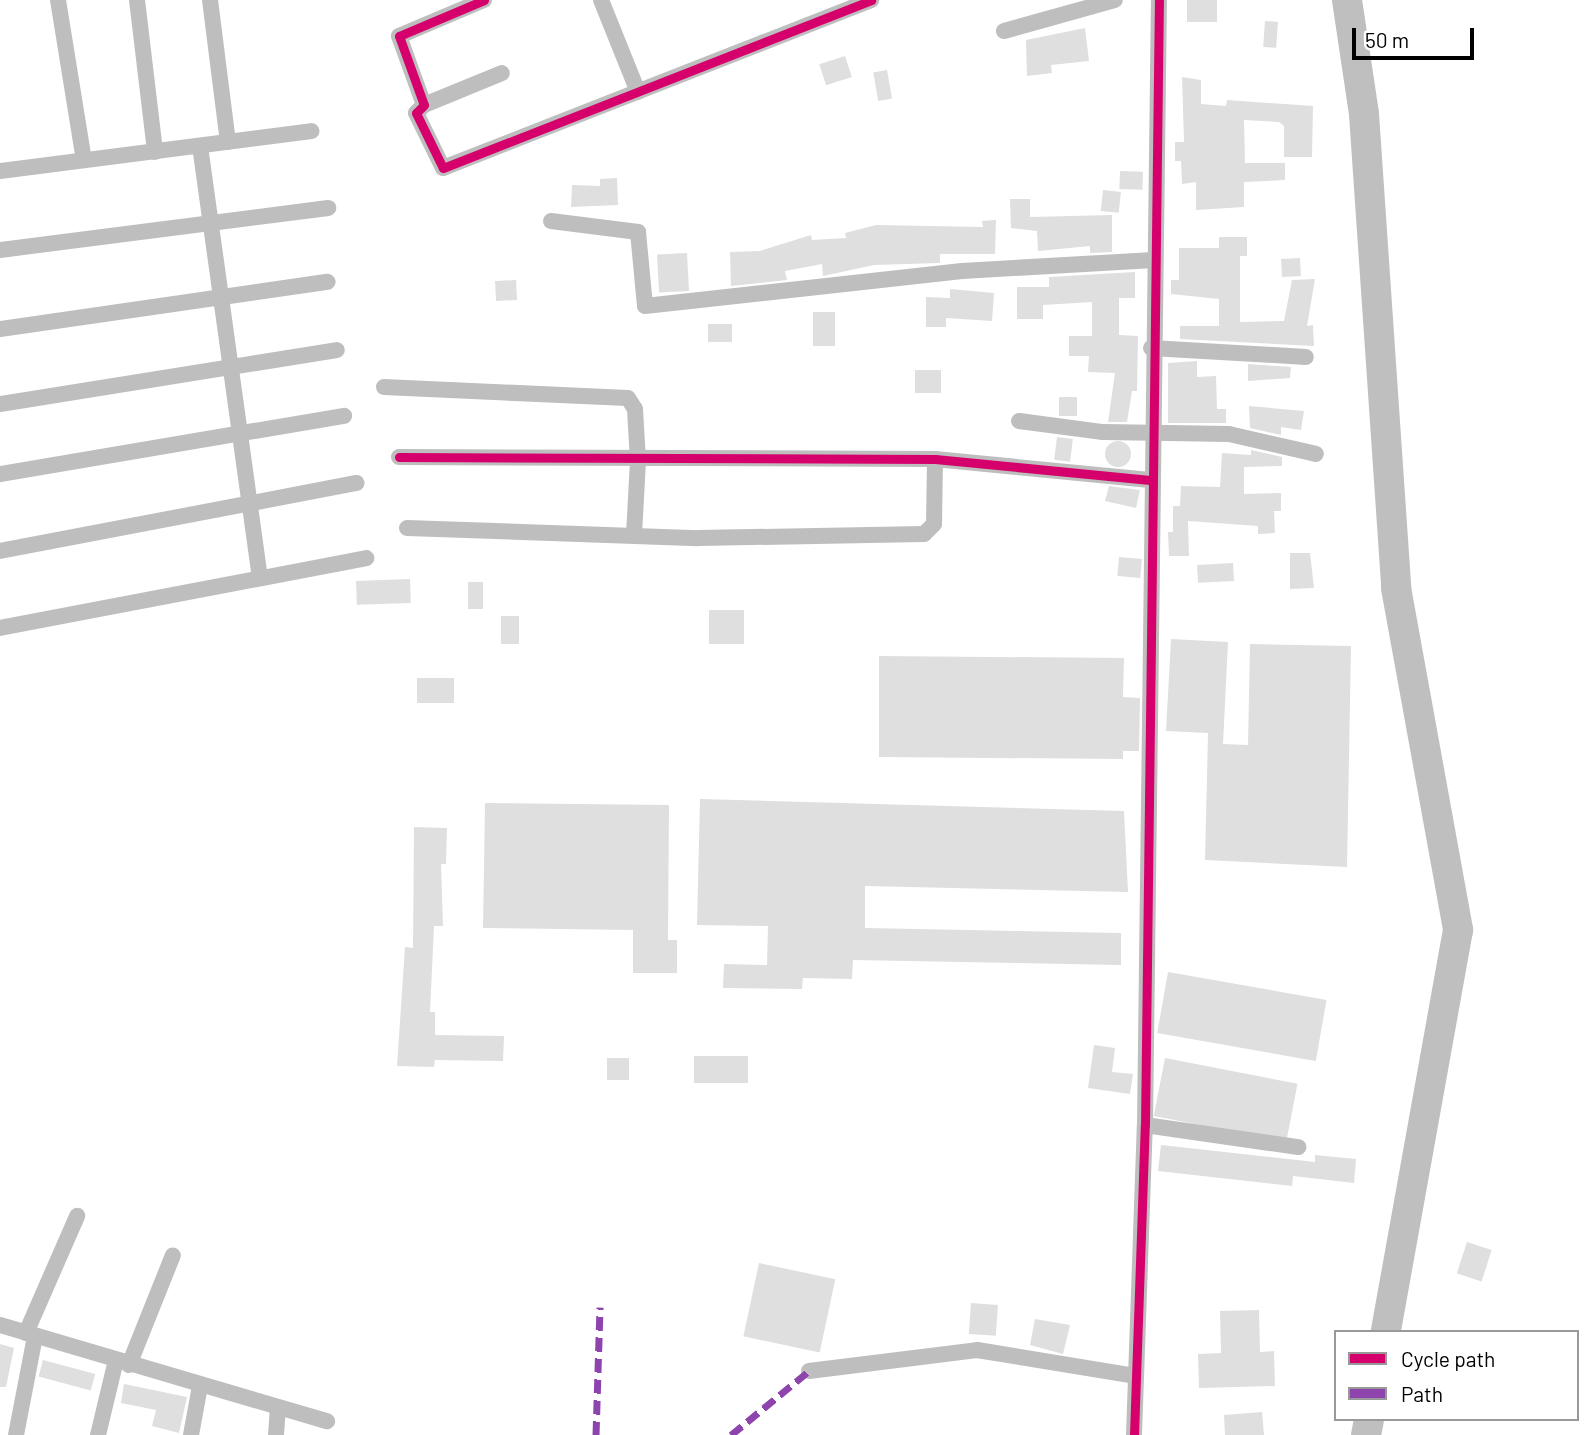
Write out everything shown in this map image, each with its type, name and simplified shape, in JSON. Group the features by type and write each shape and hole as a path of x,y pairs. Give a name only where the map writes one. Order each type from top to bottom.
{"street":[{"path":"58,0 84,160"},
{"path":"136,0 155,152"},
{"path":"210,0 228,142"},
{"path":"424,105 399,36 484,0"},
{"path":"601,0 638,92"},
{"path":"502,73 424,105 416,114 445,168 871,0"},
{"path":"1004,31 1115,0"},
{"path":"1134,1435 1145,1125 1151,348 1159,0"},
{"path":"0,171 312,131"},
{"path":"200,146 260,578"},
{"path":"0,250 327,208"},
{"path":"551,221 638,232 643,242 645,306 962,271 1154,260"},
{"path":"0,329 328,282"},
{"path":"1151,348 1306,357"},
{"path":"0,404 337,350"},
{"path":"384,387 622,396 635,409 638,461 634,536"},
{"path":"0,474 344,416"},
{"path":"1019,421 1150,433 1250,436 1316,454"},
{"path":"399,457 638,461 935,459 1150,480"},
{"path":"407,528 634,536 924,534 934,524 935,459"},
{"path":"0,551 251,506 357,483"},
{"path":"0,628 366,558"},
{"path":"1145,1125 1298,1147"},
{"path":"16,1435 30,1334 77,1216"},
{"path":"98,1435 122,1363 173,1255"},
{"path":"0,1325 200,1386 327,1421"},
{"path":"809,1371 977,1350 1135,1376"},
{"path":"191,1435 200,1386"},
{"path":"276,1435 278,1408"}],"building":[{"path":"1187,0 1217,0 1217,22 1187,22"},
{"path":"1265,21 1278,22 1276,48 1263,47"},
{"path":"1085,28 1089,61 1051,65 1052,73 1027,76 1026,40"},
{"path":"845,56 852,77 826,85 819,64"},
{"path":"887,70 892,99 878,101 873,72"},
{"path":"1182,77 1201,80 1201,104 1226,106 1227,100 1313,106 1312,157 1284,157 1284,126 1279,122 1244,120 1245,163 1285,163 1285,180 1244,182 1244,207 1196,210 1196,182 1182,184 1181,161 1175,161 1175,142 1184,142"},
{"path":"1120,171 1143,172 1142,190 1119,189"},
{"path":"617,178 618,205 571,207 572,185 600,186 600,179"},
{"path":"1103,190 1121,192 1119,213 1101,211"},
{"path":"1010,199 1030,199 1030,217 1112,215 1112,252 1090,253 1090,246 1038,251 1037,231 1011,228"},
{"path":"996,220 995,254 940,254 940,263 874,265 823,276 822,264 785,271 787,280 731,286 730,252 760,251 811,235 812,240 846,238 845,233 876,225 983,227 982,221"},
{"path":"1219,237 1247,237 1247,256 1240,256 1240,322 1284,321 1292,280 1315,279 1307,326 1313,325 1314,346 1180,339 1180,326 1219,326 1219,299 1171,294 1171,280 1179,280 1179,248 1219,248"},
{"path":"687,253 689,291 659,293 657,255"},
{"path":"1300,258 1301,276 1282,277 1281,259"},
{"path":"1135,272 1135,298 1119,298 1119,335 1138,336 1137,391 1132,391 1127,422 1108,422 1115,373 1088,372 1089,356 1069,356 1069,336 1092,336 1092,302 1043,305 1043,319 1017,319 1017,287 1049,287 1049,277"},
{"path":"516,280 517,300 496,301 495,281"},
{"path":"950,289 994,293 992,321 946,318 946,327 926,327 926,297 950,298"},
{"path":"813,312 835,312 835,346 813,346"},
{"path":"708,324 732,324 732,342 708,342"},
{"path":"1197,361 1197,377 1216,376 1217,409 1226,409 1226,423 1168,423 1168,363"},
{"path":"1248,364 1291,367 1290,378 1248,381"},
{"path":"915,370 941,370 941,393 915,393"},
{"path":"1059,397 1077,397 1077,416 1059,416"},
{"path":"1249,406 1304,411 1301,430 1281,427 1281,435 1250,428"},
{"path":"1057,437 1073,439 1070,462 1054,460"},
{"path":"1118,441 1127,445 1131,454 1127,463 1118,467 1109,463 1105,454 1109,445"},
{"path":"1251,450 1282,457 1282,466 1244,467 1244,494 1281,493 1281,511 1274,511 1275,533 1258,534 1258,526 1188,521 1189,556 1169,556 1168,532 1173,532 1173,506 1180,506 1181,486 1220,487 1222,453 1251,455"},
{"path":"1109,486 1140,490 1136,508 1105,501"},
{"path":"1290,553 1310,553 1314,588 1290,589"},
{"path":"1119,557 1142,559 1140,578 1117,576"},
{"path":"1233,563 1234,581 1198,583 1197,565"},
{"path":"410,579 411,603 357,605 356,581"},
{"path":"468,582 483,582 483,609 468,609"},
{"path":"709,610 744,610 744,644 709,644"},
{"path":"501,616 519,616 519,644 501,644"},
{"path":"1171,639 1228,642 1223,744 1248,745 1250,644 1351,646 1347,867 1205,860 1208,733 1166,731"},
{"path":"879,656 1124,658 1123,697 1140,698 1139,751 1123,751 1123,759 879,757"},
{"path":"417,678 454,678 454,703 417,703"},
{"path":"700,799 1124,811 1128,892 865,886 865,928 1121,933 1121,965 853,960 852,979 803,978 802,989 723,988 724,964 767,965 768,926 697,925"},
{"path":"485,803 669,805 668,940 677,940 677,973 633,973 633,930 483,928"},
{"path":"414,827 447,828 446,864 441,864 443,926 434,926 430,1012 435,1012 435,1035 504,1036 503,1061 435,1060 434,1067 397,1066 405,947 413,948"},
{"path":"1168,972 1327,1000 1316,1061 1157,1033"},
{"path":"1094,1045 1115,1048 1112,1072 1133,1074 1130,1094 1088,1088"},
{"path":"694,1056 748,1056 748,1083 694,1083"},
{"path":"607,1058 629,1058 629,1080 607,1080"},
{"path":"1165,1058 1298,1084 1286,1142 1154,1116"},
{"path":"1161,1145 1315,1162 1315,1155 1356,1159 1354,1183 1293,1176 1292,1186 1158,1171"},
{"path":"1467,1242 1492,1250 1482,1281 1457,1273"},
{"path":"759,1263 835,1279 820,1353 743,1336"},
{"path":"971,1303 998,1305 996,1336 969,1334"},
{"path":"1259,1310 1260,1352 1274,1351 1275,1386 1199,1388 1198,1354 1221,1353 1220,1311"},
{"path":"1035,1319 1070,1325 1063,1354 1030,1345"},
{"path":"0,1344 14,1348 6,1387 0,1387"},
{"path":"43,1360 95,1374 91,1390 39,1376"},
{"path":"124,1384 187,1397 179,1433 152,1426 156,1410 121,1403"},
{"path":"1262,1412 1264,1435 1225,1435 1224,1415"}],"waterway":[{"path":"1347,0 1364,114 1396,588 1458,930 1386,1330"},
{"path":"1366,1435 1369,1421"}],"marked path":[{"path":"596,1435 600,1307"},
{"path":"731,1435 809,1371"}],"cycle path":[{"path":"484,0 399,36 424,105 416,113 443,168 871,0"},
{"path":"1134,1435 1145,1125 1159,0"},
{"path":"399,457 935,459 1150,480"}]}
